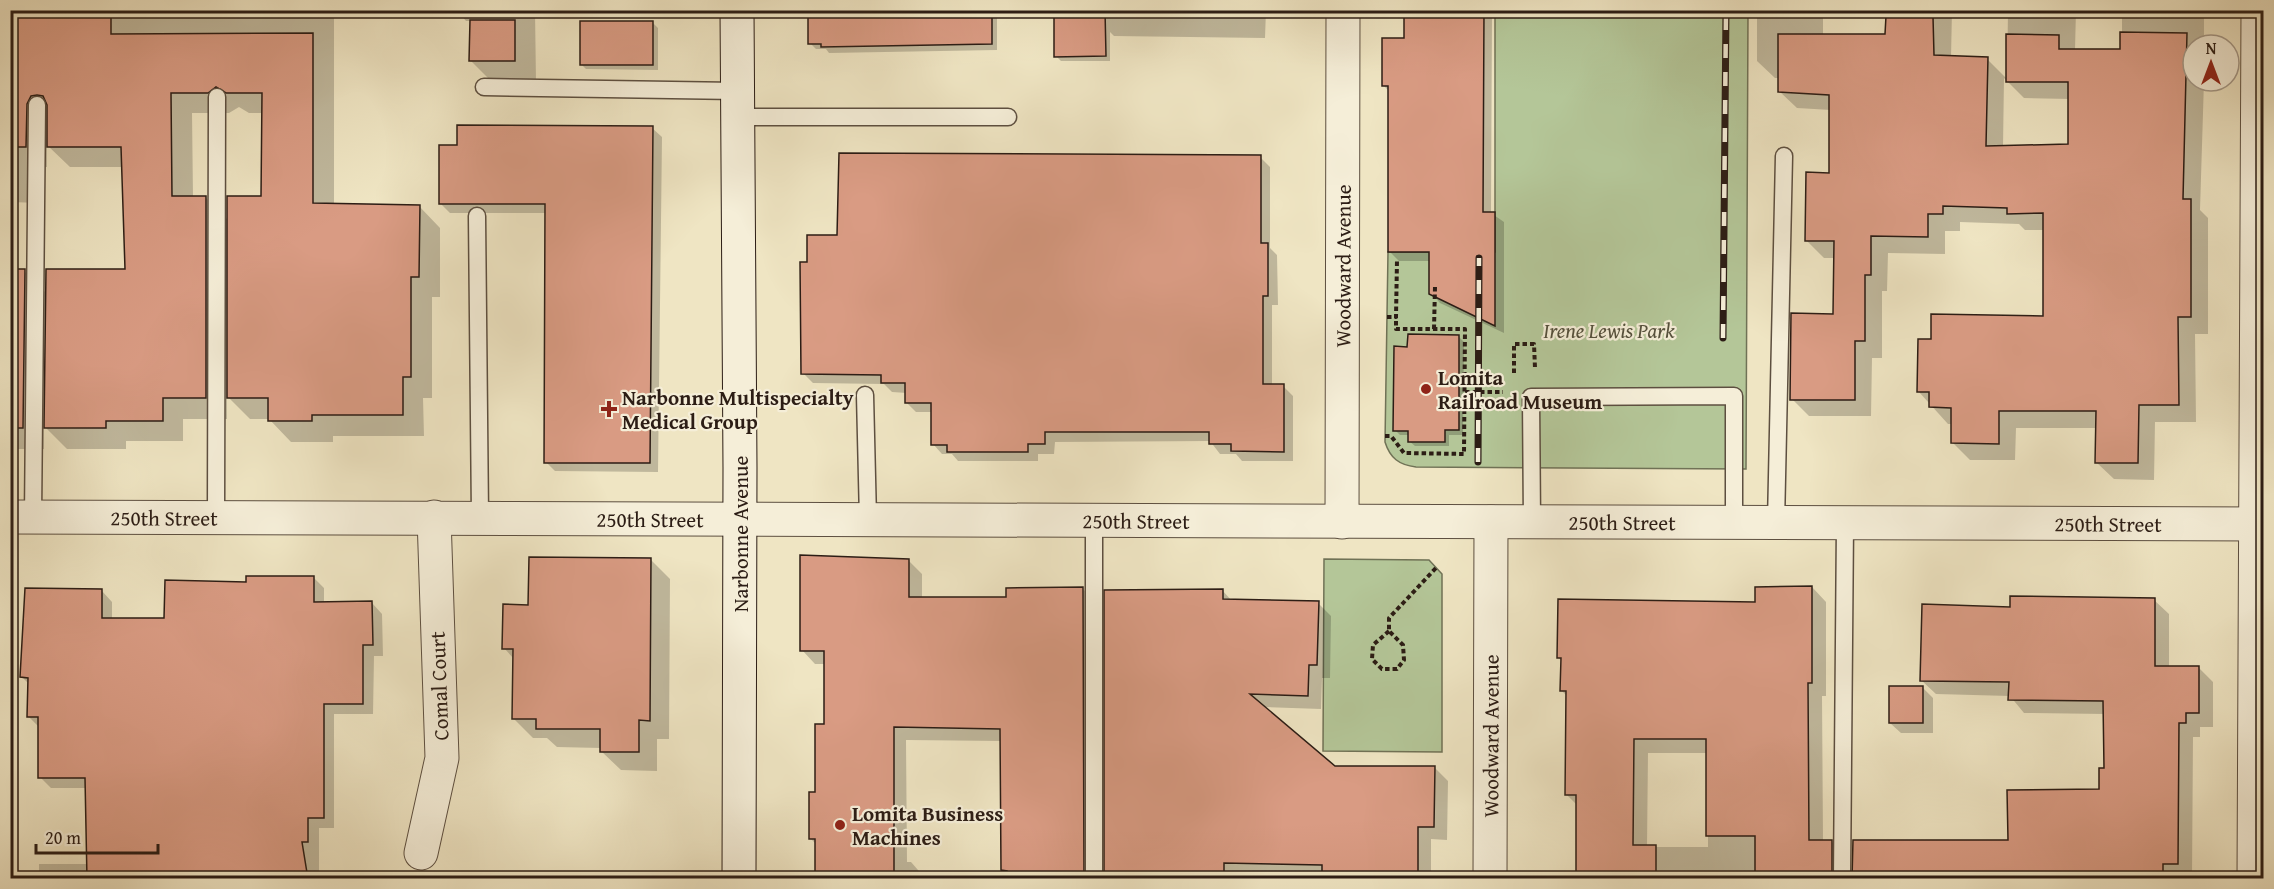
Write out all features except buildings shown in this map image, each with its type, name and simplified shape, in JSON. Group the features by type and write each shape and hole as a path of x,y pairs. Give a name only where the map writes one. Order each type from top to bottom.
{"street":[{"name":"Narbonne Avenue","path":"737,10 740,519 739,879"},
{"name":"Woodward Avenue","path":"1342,522 1343,10"},
{"path":"2254,879 2259,524 2258,10"},
{"name":"250th Street","path":"22,517 2259,524"},
{"name":"Comal Court","path":"421,853 442,758 434,518"},
{"name":"Woodward Avenue","path":"1490,879 1491,522"}],"lane":[{"path":"484,87 737,104 1008,117"},
{"path":"216,517 217,97"},
{"path":"22,517 37,105"},
{"path":"1776,523 1784,156"},
{"path":"477,216 480,518"},
{"path":"866,395 868,519"},
{"path":"1532,522 1531,397 1734,396 1734,523"},
{"path":"1094,520 1094,879"},
{"path":"1842,879 1845,523"}],"path":[{"path":"1385,436 1391,436 1404,453 1464,454 1466,329 1396,329 1397,260"},
{"path":"1434,329 1435,287"},
{"path":"1387,317 1396,317"},
{"path":"1514,344 1534,344"},
{"path":"1465,392 1514,392"},
{"path":"643,396 659,396"},
{"path":"1389,631 1373,645 1372,659 1382,669 1396,669 1404,660 1403,645 1389,631 1389,618 1436,568"}],"green space":[{"name":"Irene Lewis Park","path":"1495,11 1748,11 1746,469 1416,467 1400,462 1390,452 1385,442 1388,252 1495,252"},
{"path":"1324,559 1429,560 1442,574 1442,752 1323,751"}],"railway":[{"path":"1723,338 1726,10"},
{"path":"1478,462 1479,258"}],"place":[{"name":"Lomita Railroad Museum","path":"1426,389"},
{"name":"Narbonne Multispecialty Medical Group","path":"609,409"},
{"name":"Lomita Business Machines","path":"840,825"}]}
